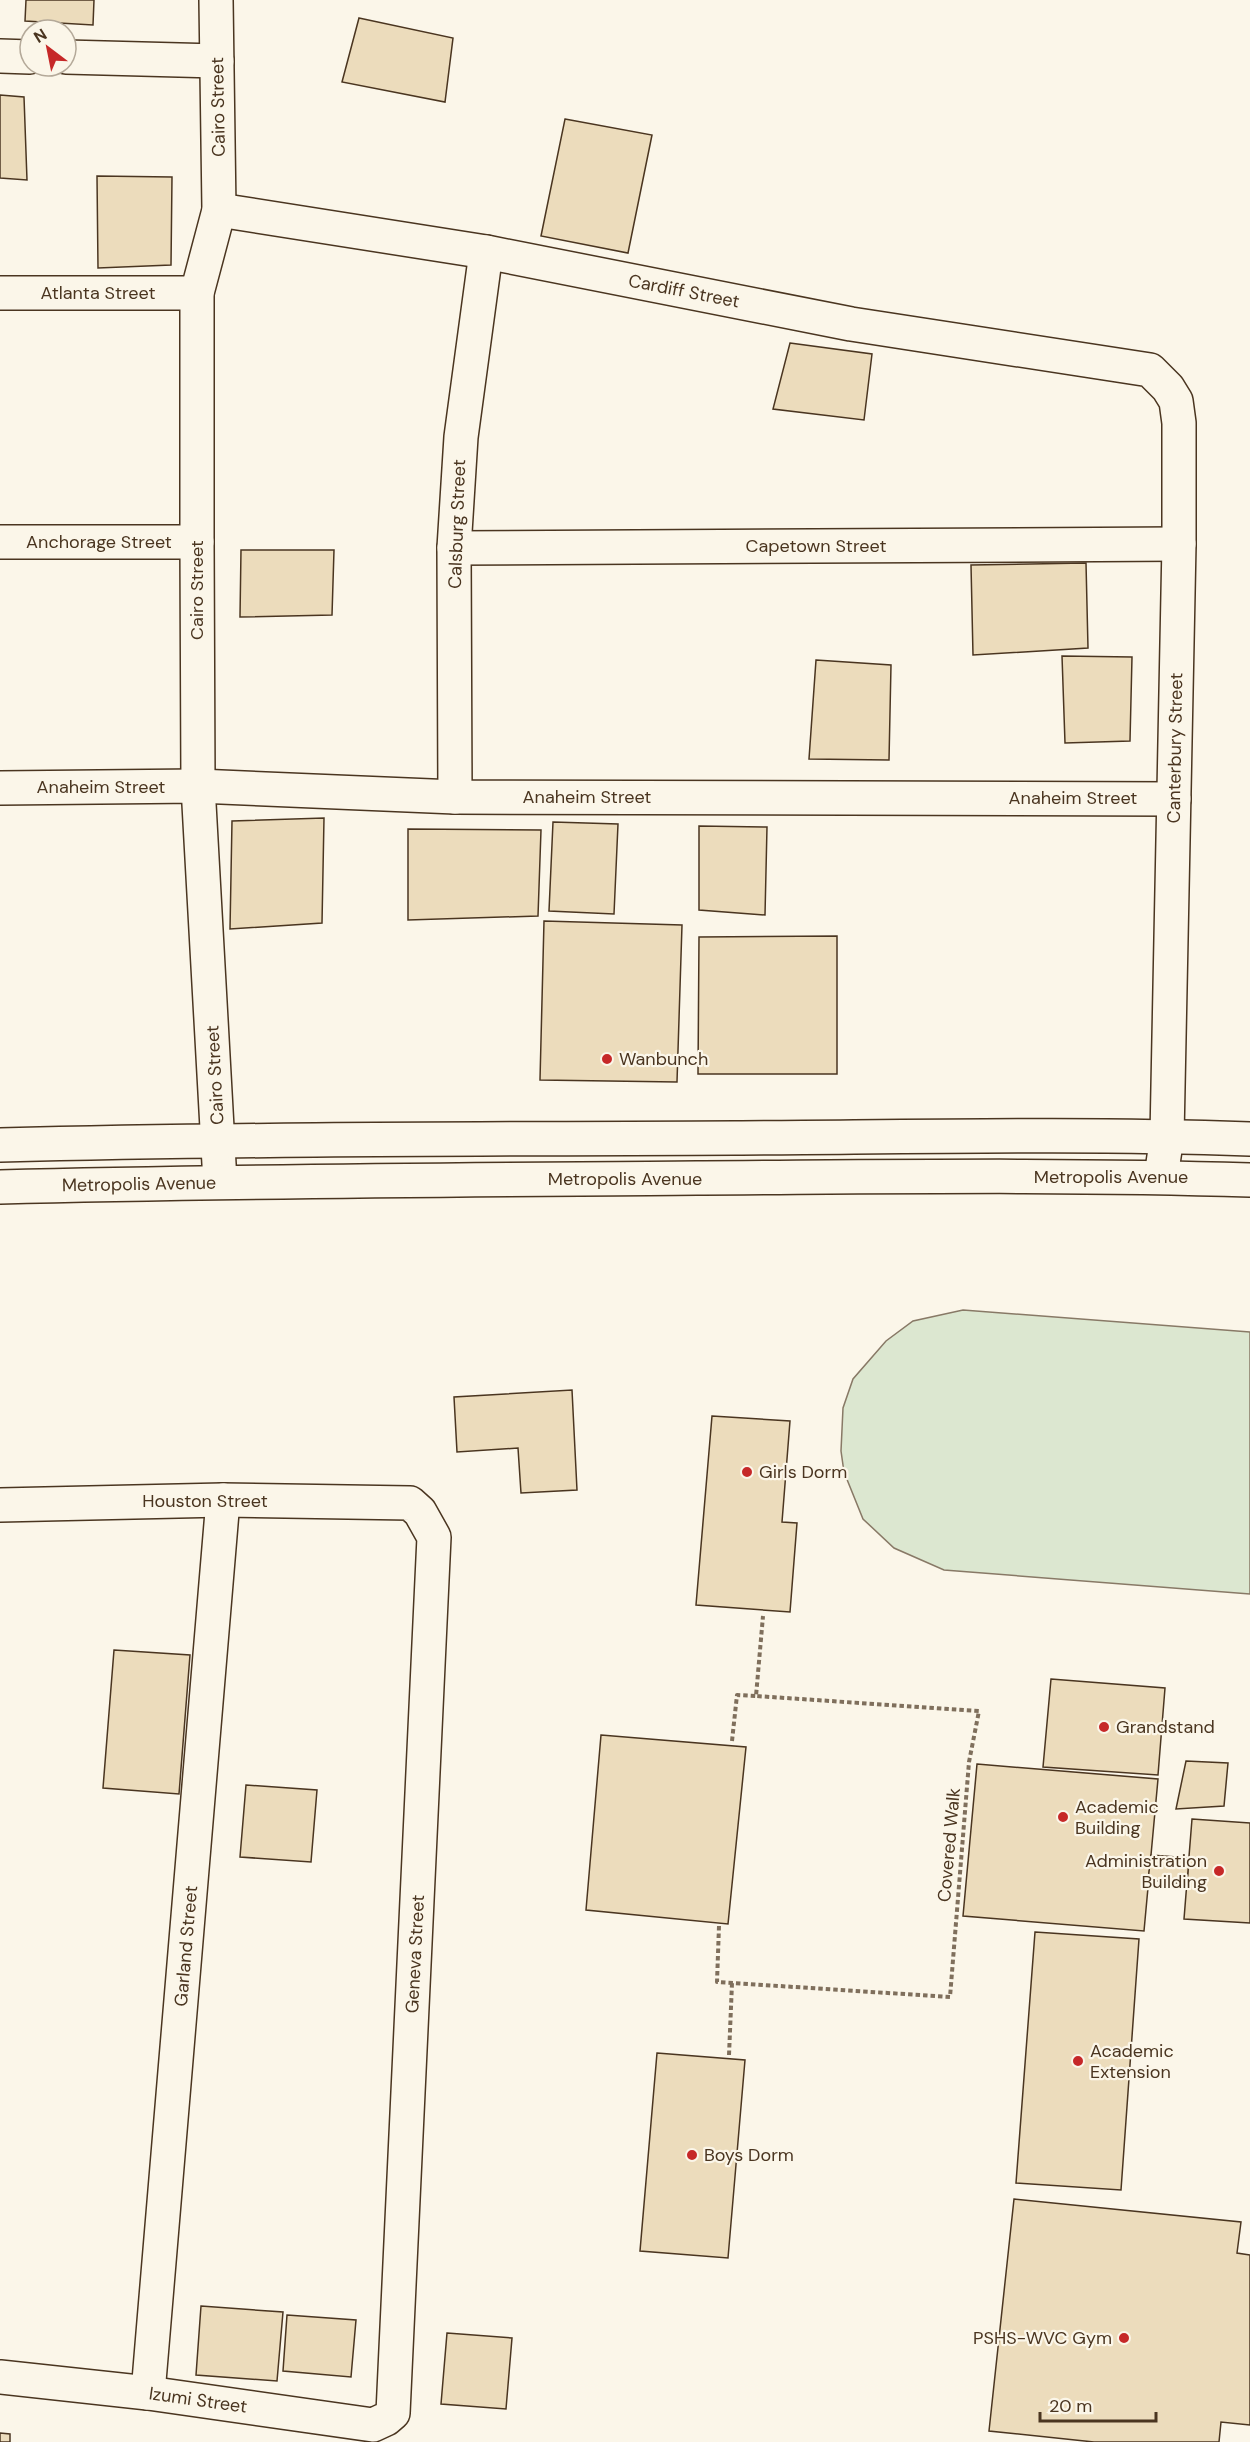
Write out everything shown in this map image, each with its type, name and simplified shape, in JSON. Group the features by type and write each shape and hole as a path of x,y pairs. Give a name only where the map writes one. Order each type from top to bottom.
{"street":[{"name":"Cairo Street","path":"216,0 219,210 197,293 197,543 198,786 220,1182"},
{"path":"0,56 18,57"},
{"path":"78,57 218,61"},
{"name":"Cardiff Street","path":"219,210 486,252 851,324 1150,370"},
{"name":"Calsburg Street","path":"454,797 454,548 460,437 486,252"},
{"name":"Atlanta Street","path":"0,293 197,293"},
{"name":"Canterbury Street","path":"1150,370 1168,388 1176,401 1179,423 1179,544 1167,1136 1161,1177"},
{"name":"Anchorage Street","path":"0,542 197,543"},
{"name":"Capetown Street","path":"454,548 1179,544"},
{"name":"Anaheim Street","path":"0,788 198,786 454,797 1174,799"},
{"path":"0,1144 219,1140 1167,1136 1250,1140"},
{"name":"Metropolis Avenue","path":"0,1187 220,1182 1161,1177 1250,1180"},
{"name":"Houston Street","path":"0,1505 223,1500 410,1503"},
{"name":"Garland Street","path":"148,2393 223,1500"},
{"name":"Geneva Street","path":"393,2413 434,1538 420,1512 410,1503"},
{"name":"Izumi Street","path":"0,2377 148,2393 373,2425 393,2413"}],"path":[{"path":"732,1741 737,1695 756,1696 764,1616"},
{"name":"Covered Walk","path":"732,1983 950,1997 969,1762 979,1711 756,1696"},
{"path":"719,1926 717,1982 732,1983 729,2055"}],"green space":[{"path":"963,1310 1250,1332 1250,1594 944,1570 894,1548 863,1519 844,1472 841,1451 843,1408 853,1379 886,1341 913,1321"}],"building":[{"path":"26,0 94,0 93,25 78,24 78,18 25,18"},
{"path":"359,18 453,38 445,102 342,82"},
{"path":"0,95 24,97 27,180 0,178"},
{"path":"565,119 652,135 628,253 541,236"},
{"path":"97,176 172,177 171,265 98,268"},
{"path":"790,343 872,354 864,420 773,409"},
{"path":"241,550 334,550 332,615 240,617"},
{"path":"1086,563 1088,648 973,655 971,565"},
{"path":"1062,656 1132,657 1130,741 1065,743"},
{"path":"816,660 891,665 889,760 809,759"},
{"path":"324,818 322,923 230,929 232,821"},
{"path":"553,822 618,824 614,914 549,911"},
{"path":"699,826 767,827 765,915 699,910"},
{"path":"408,829 541,830 538,916 408,920"},
{"path":"544,921 682,925 677,1082 540,1080"},
{"path":"837,936 837,1074 698,1074 699,937"},
{"path":"572,1390 577,1490 521,1493 518,1448 457,1452 454,1397"},
{"name":"Girls Dorm","path":"712,1416 790,1421 782,1522 797,1523 790,1612 696,1605"},
{"path":"114,1650 190,1655 179,1794 103,1788"},
{"name":"Grandstand","path":"1051,1679 1165,1688 1158,1775 1043,1767"},
{"path":"601,1735 746,1747 728,1924 586,1910"},
{"path":"1186,1761 1228,1763 1224,1806 1176,1809"},
{"name":"Academic Building","path":"977,1764 1158,1779 1144,1931 963,1916"},
{"path":"246,1785 317,1790 311,1862 240,1857"},
{"name":"Administration Building","path":"1192,1819 1250,1823 1250,1923 1184,1919"},
{"path":"1151,1855 1189,1858 1187,1884 1148,1880"},
{"name":"Academic Extension","path":"1035,1932 1139,1939 1121,2190 1016,2183"},
{"name":"Boys Dorm","path":"657,2053 745,2060 728,2258 640,2251"},
{"name":"PSHS-WVC Gym","path":"1014,2199 1241,2222 1237,2253 1250,2255 1250,2425 1221,2422 1219,2442 1094,2442 989,2431"},
{"path":"201,2306 283,2312 277,2381 196,2375"},
{"path":"287,2315 356,2320 351,2377 283,2371"},
{"path":"447,2333 512,2338 506,2409 441,2404"},
{"path":"0,2433 10,2434 10,2442 0,2442"}],"place":[{"name":"Wanbunch","path":"607,1059"},
{"name":"Girls Dorm","path":"747,1472"},
{"name":"Grandstand","path":"1104,1727"},
{"name":"Academic Building","path":"1063,1817"},
{"name":"Administration Building","path":"1219,1871"},
{"name":"Academic Extension","path":"1078,2061"},
{"name":"Boys Dorm","path":"692,2155"},
{"name":"PSHS-WVC Gym","path":"1124,2338"}]}
